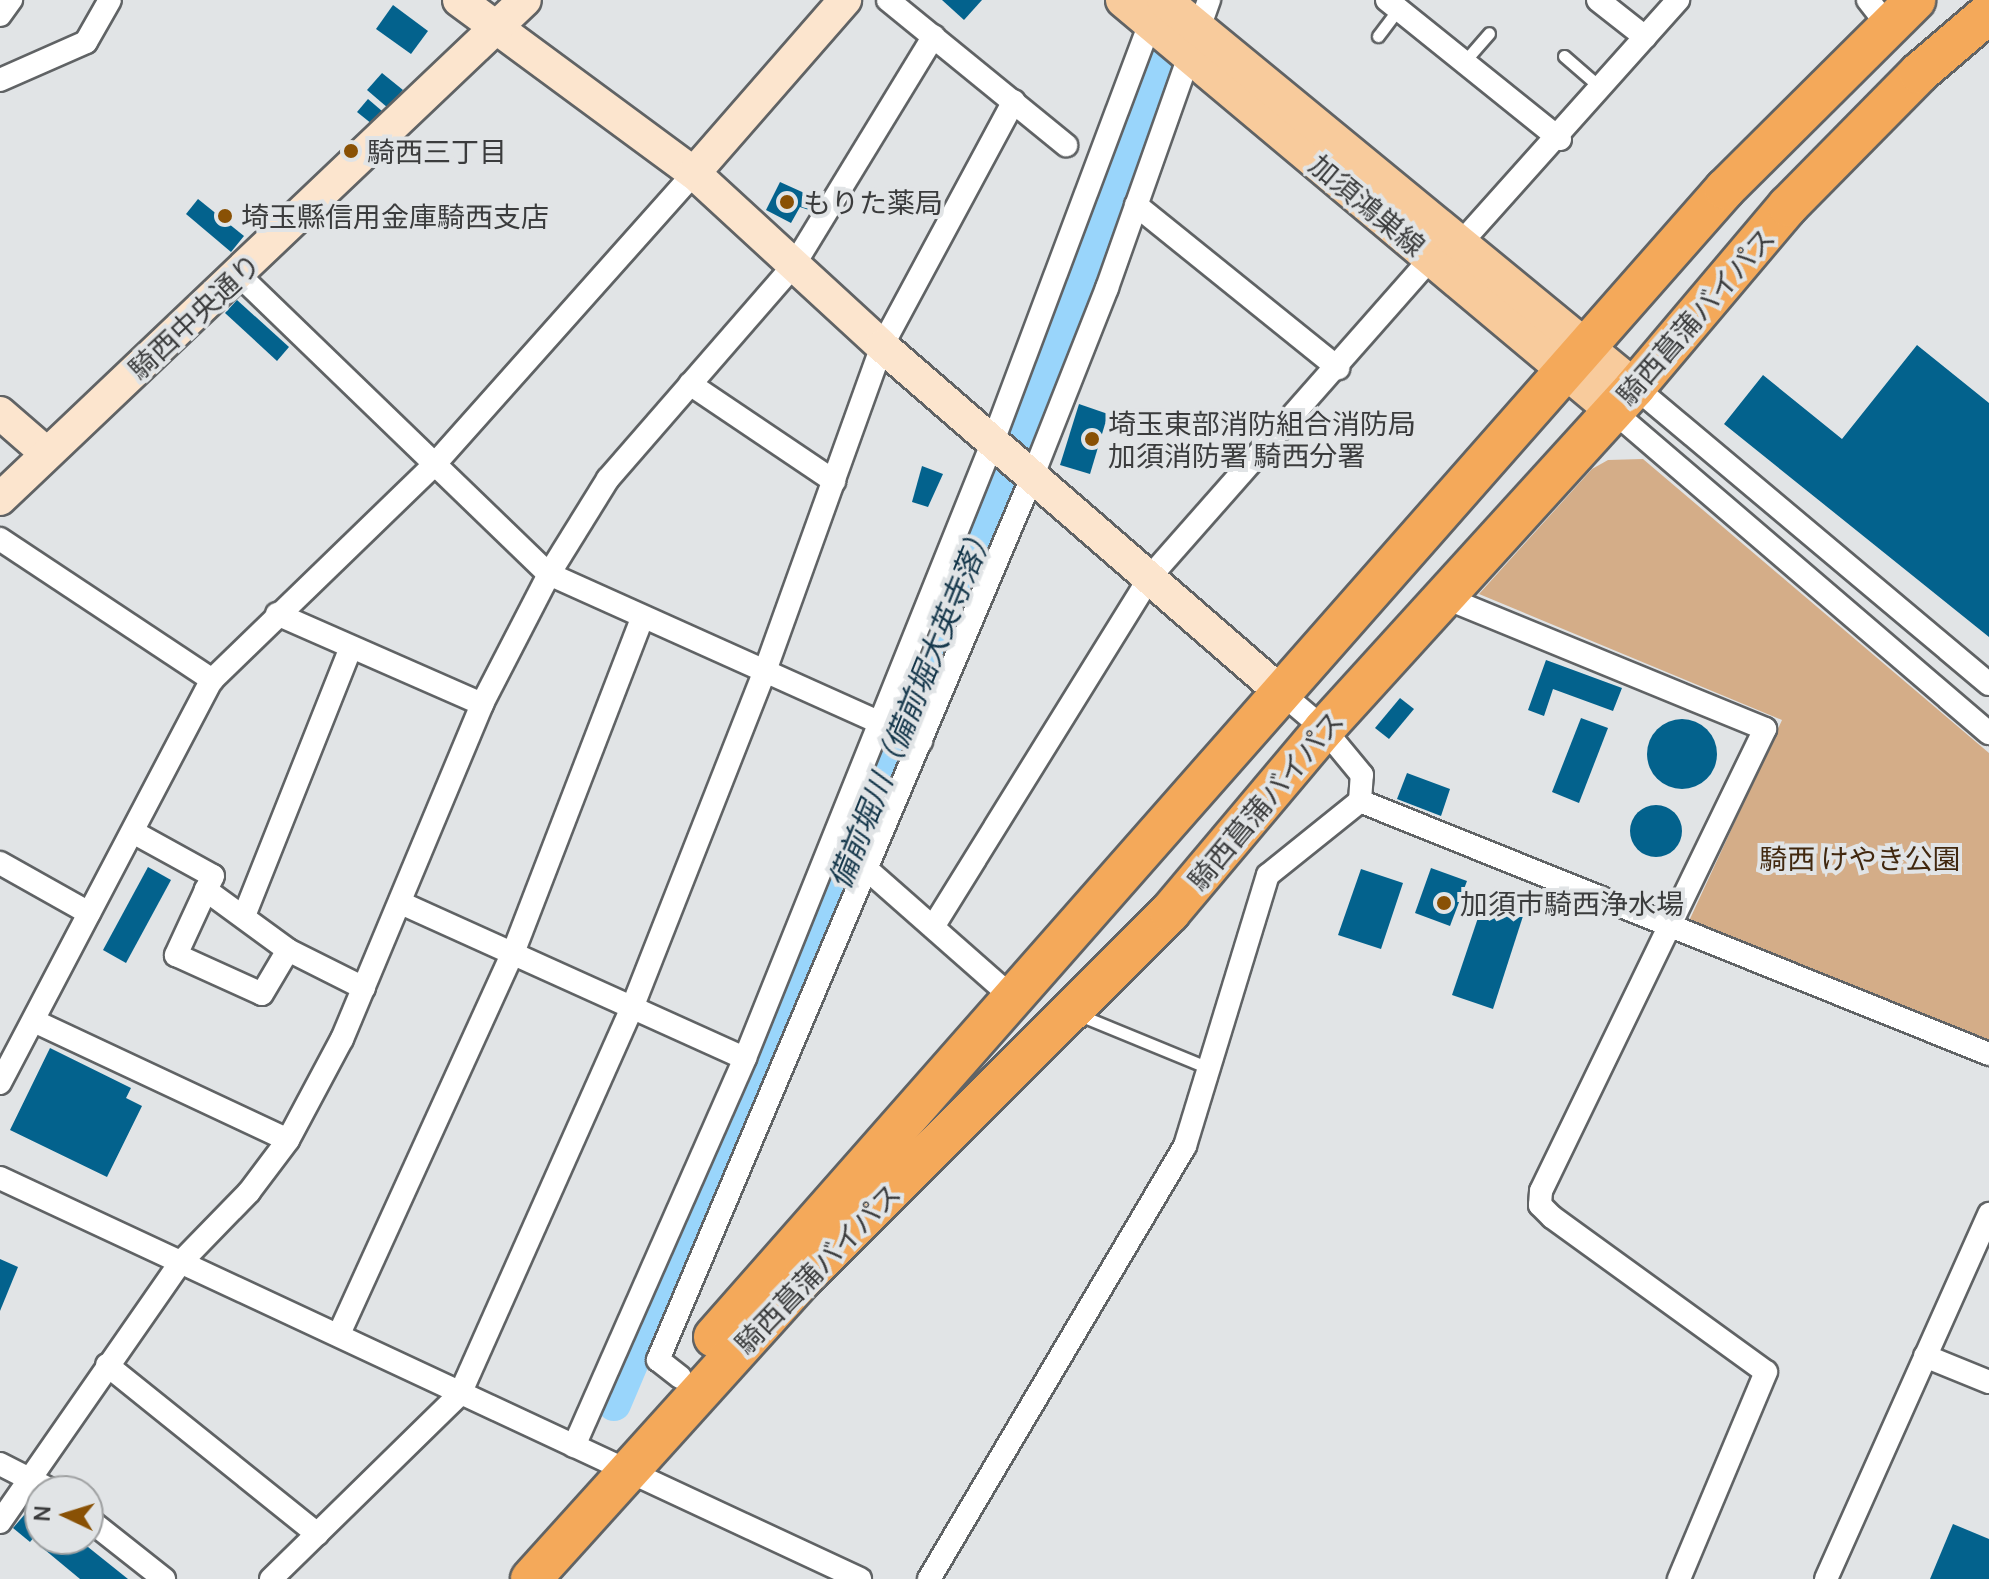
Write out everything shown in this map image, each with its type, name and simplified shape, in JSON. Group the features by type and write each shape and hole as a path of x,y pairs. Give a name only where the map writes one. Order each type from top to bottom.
{"highway":[{"name":"騎西菖蒲バイパス","path":"499,1579 602,1459 680,1377 1284,695 1574,357 1890,8"},
{"name":"騎西菖蒲バイパス","path":"531,1579 602,1459 801,1280 1170,912 1324,729 1624,399 1826,166 1989,13"}],"main road":[{"name":"加須鴻巣線","path":"1123,0 1198,27 1445,251 1624,399"}],"street":[{"path":"0,15 11,0"},
{"path":"0,80 86,42 110,0"},
{"path":"459,0 694,173 882,346 1324,729 1362,775 1360,801 1268,875 1206,1067 1185,1146 929,1579"},
{"name":"騎西中央通り","path":"0,499 45,452 239,275 525,0"},
{"path":"0,1083 212,680 434,465 845,0"},
{"path":"888,0 1066,145"},
{"path":"1598,0 1645,37"},
{"path":"933,927 1149,578 1445,251 1560,139 1678,0"},
{"path":"1393,4 1560,139"},
{"path":"602,1459 745,1058 996,444 1160,11"},
{"path":"680,1377 658,1360 870,872 918,740 1033,475 1136,205 1198,27"},
{"path":"34,1475 181,1262 249,1192 288,1140 364,988 482,704 549,574 608,479 794,265 934,36"},
{"path":"271,1579 460,1394 632,1008 765,671 882,346 1014,101"},
{"path":"1136,205 1338,368"},
{"path":"239,275 549,574 918,740"},
{"path":"690,384 834,481"},
{"path":"1624,399 1989,684"},
{"path":"1624,399 1989,733"},
{"path":"0,413 45,452"},
{"path":"0,539 212,680"},
{"path":"1446,598 1765,729 1560,1146 1540,1205 1766,1372 1679,1579"},
{"path":"277,614 482,704"},
{"path":"339,1334 513,953 642,618"},
{"path":"244,916 351,647"},
{"path":"1360,801 1669,928 1989,1054"},
{"path":"133,832 209,868 213,876 176,955 262,994 288,950"},
{"path":"0,863 89,913"},
{"path":"870,872 1013,998"},
{"path":"206,890 288,950 364,988"},
{"path":"401,903 745,1058"},
{"path":"34,1021 288,1140"},
{"path":"0,1178 860,1579"},
{"path":"1826,1579 1989,1214"},
{"path":"1925,1356 1989,1382"},
{"path":"107,1365 317,1534"},
{"path":"0,1464 30,1475"},
{"path":"0,1522 24,1489"},
{"path":"104,1532 164,1579"}],"lane":[{"path":"1378,36 1393,4"},
{"path":"1464,62 1489,33"},
{"path":"1564,56 1602,88"},
{"path":"1073,1012 1206,1067"}],"green space":[{"name":"騎西 けやき公園","path":"1643,459 1989,753 1989,1041 1683,934 1782,720 1479,594 1592,469 1608,460"}],"building":[{"path":"942,0 982,0 964,20"},
{"path":"393,5 428,31 411,54 376,29"},
{"path":"382,73 403,90 388,108 367,90"},
{"path":"368,99 382,111 372,124 357,112"},
{"path":"780,182 811,196 819,203 815,212 800,207 791,223 766,210"},
{"path":"198,199 244,236 231,252 186,214"},
{"path":"237,300 289,347 277,361 225,313"},
{"path":"1917,345 1989,403 1989,637 1724,424 1763,375 1842,439"},
{"path":"1079,404 1108,414 1090,474 1060,465"},
{"path":"922,466 943,474 928,507 912,502"},
{"path":"1546,660 1622,688 1613,711 1553,689 1544,716 1528,710"},
{"path":"1400,698 1414,709 1389,739 1375,728"},
{"path":"1581,718 1608,728 1579,803 1552,792"},
{"path":"1682,719 1707,729 1717,754 1707,779 1682,789 1657,779 1647,754 1657,729"},
{"path":"1407,773 1450,789 1441,816 1397,799"},
{"path":"1656,805 1675,812 1682,831 1675,850 1656,857 1637,850 1630,831 1637,812"},
{"path":"148,867 171,880 126,963 103,950"},
{"path":"1431,868 1467,881 1450,926 1415,913"},
{"path":"1361,869 1403,883 1381,949 1338,935"},
{"path":"1484,900 1524,913 1493,1009 1452,995"},
{"path":"50,1048 131,1088 126,1098 142,1106 107,1177 10,1130"},
{"path":"0,1259 18,1267 0,1311"},
{"path":"24,1515 24,1537 13,1528"},
{"path":"1953,1524 1989,1539 1989,1579 1930,1579"},
{"path":"51,1555 98,1555 128,1579 80,1579"}],"waterway":[{"name":"備前堀川（備前堀大英寺落）","path":"614,1404 967,573 1191,0"}],"place":[{"name":"騎西三丁目","path":"351,151"},
{"name":"もりた薬局","path":"787,202"},
{"name":"埼玉縣信用金庫騎西支店","path":"225,216"},
{"name":"埼玉東部消防組合消防局 加須消防署 騎西分署","path":"1092,439"},
{"name":"加須市騎西浄水場","path":"1444,903"}]}
